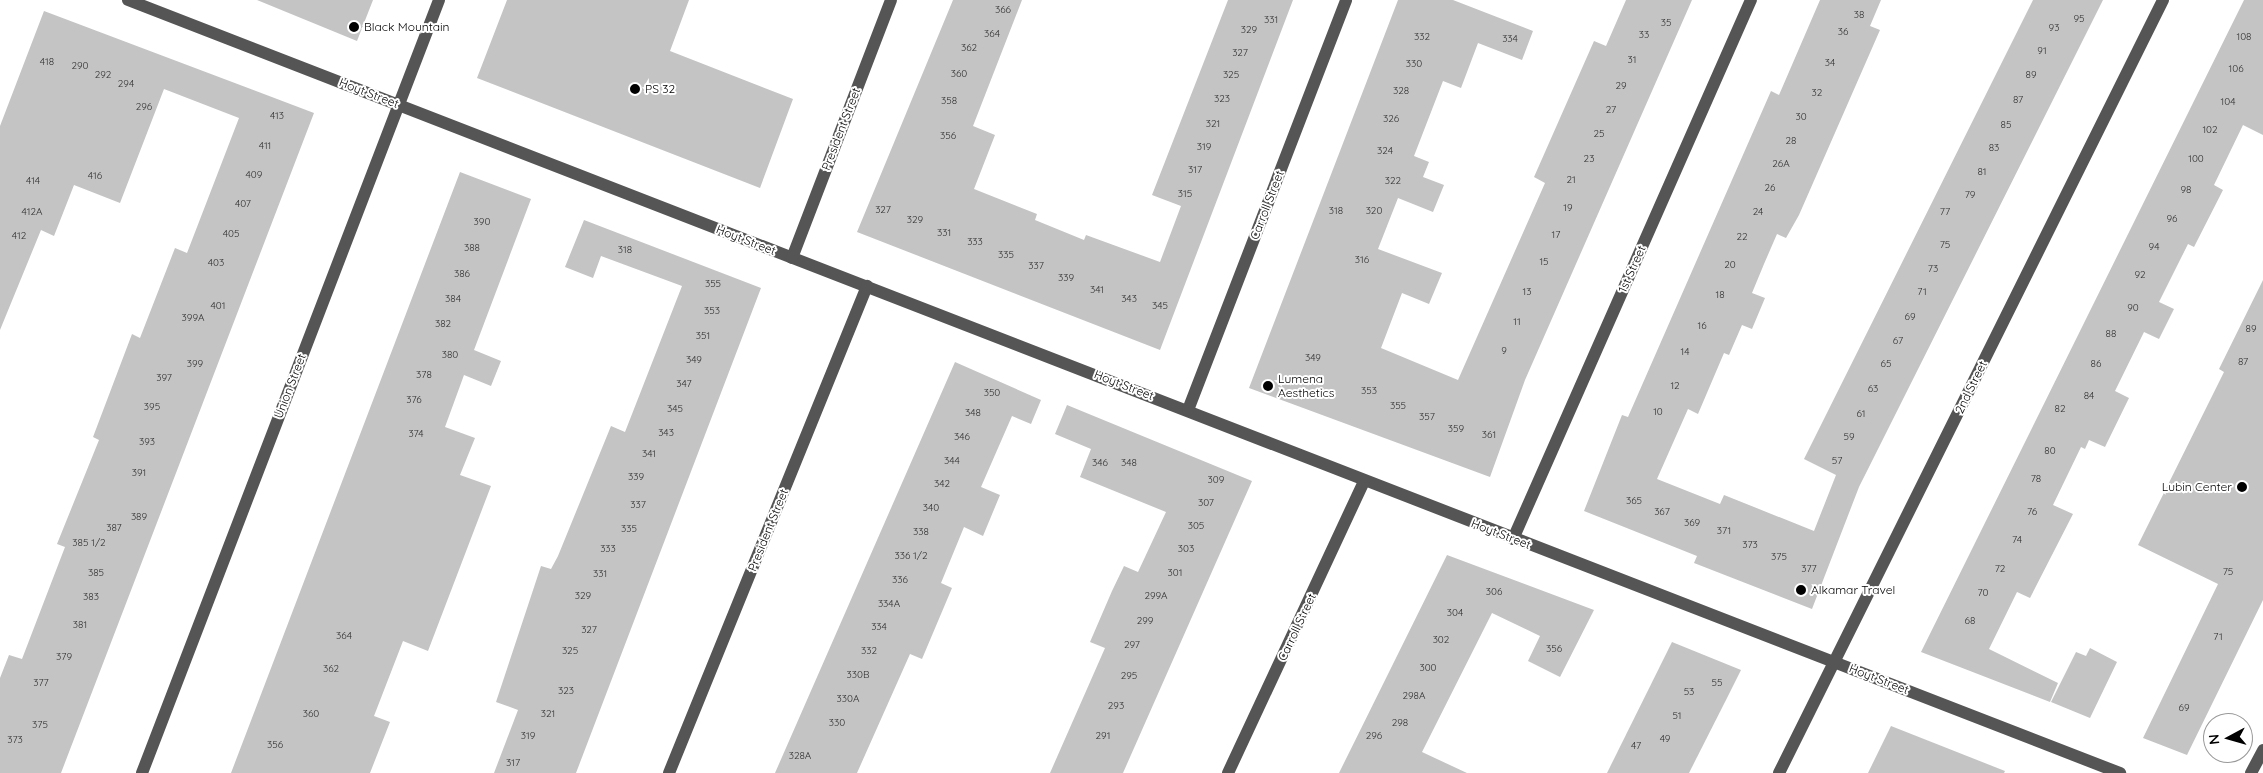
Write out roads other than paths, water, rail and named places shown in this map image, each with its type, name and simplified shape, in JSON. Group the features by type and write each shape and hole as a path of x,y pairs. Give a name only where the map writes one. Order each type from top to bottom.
{"street":[{"name":"Hoyt Street","path":"128,0 2120,773"},
{"name":"Union Street","path":"142,773 439,0"},
{"name":"President Street","path":"792,258 891,0"},
{"name":"Carroll Street","path":"1188,410 1346,0"},
{"name":"1st Street","path":"1513,539 1751,0"},
{"name":"2nd Street","path":"1779,773 2162,0"},
{"name":"President Street","path":"669,773 867,286"},
{"name":"Carroll Street","path":"1228,773 1364,481"},
{"path":"2251,773 2263,750"}],"place":[{"name":"Black Mountain","path":"354,27"},
{"name":"PS 32","path":"635,89"},
{"name":"Lumena Aesthetics","path":"1268,386"},
{"name":"Lubin Center","path":"2242,487"},
{"name":"Alkamar Travel","path":"1801,590"}]}
